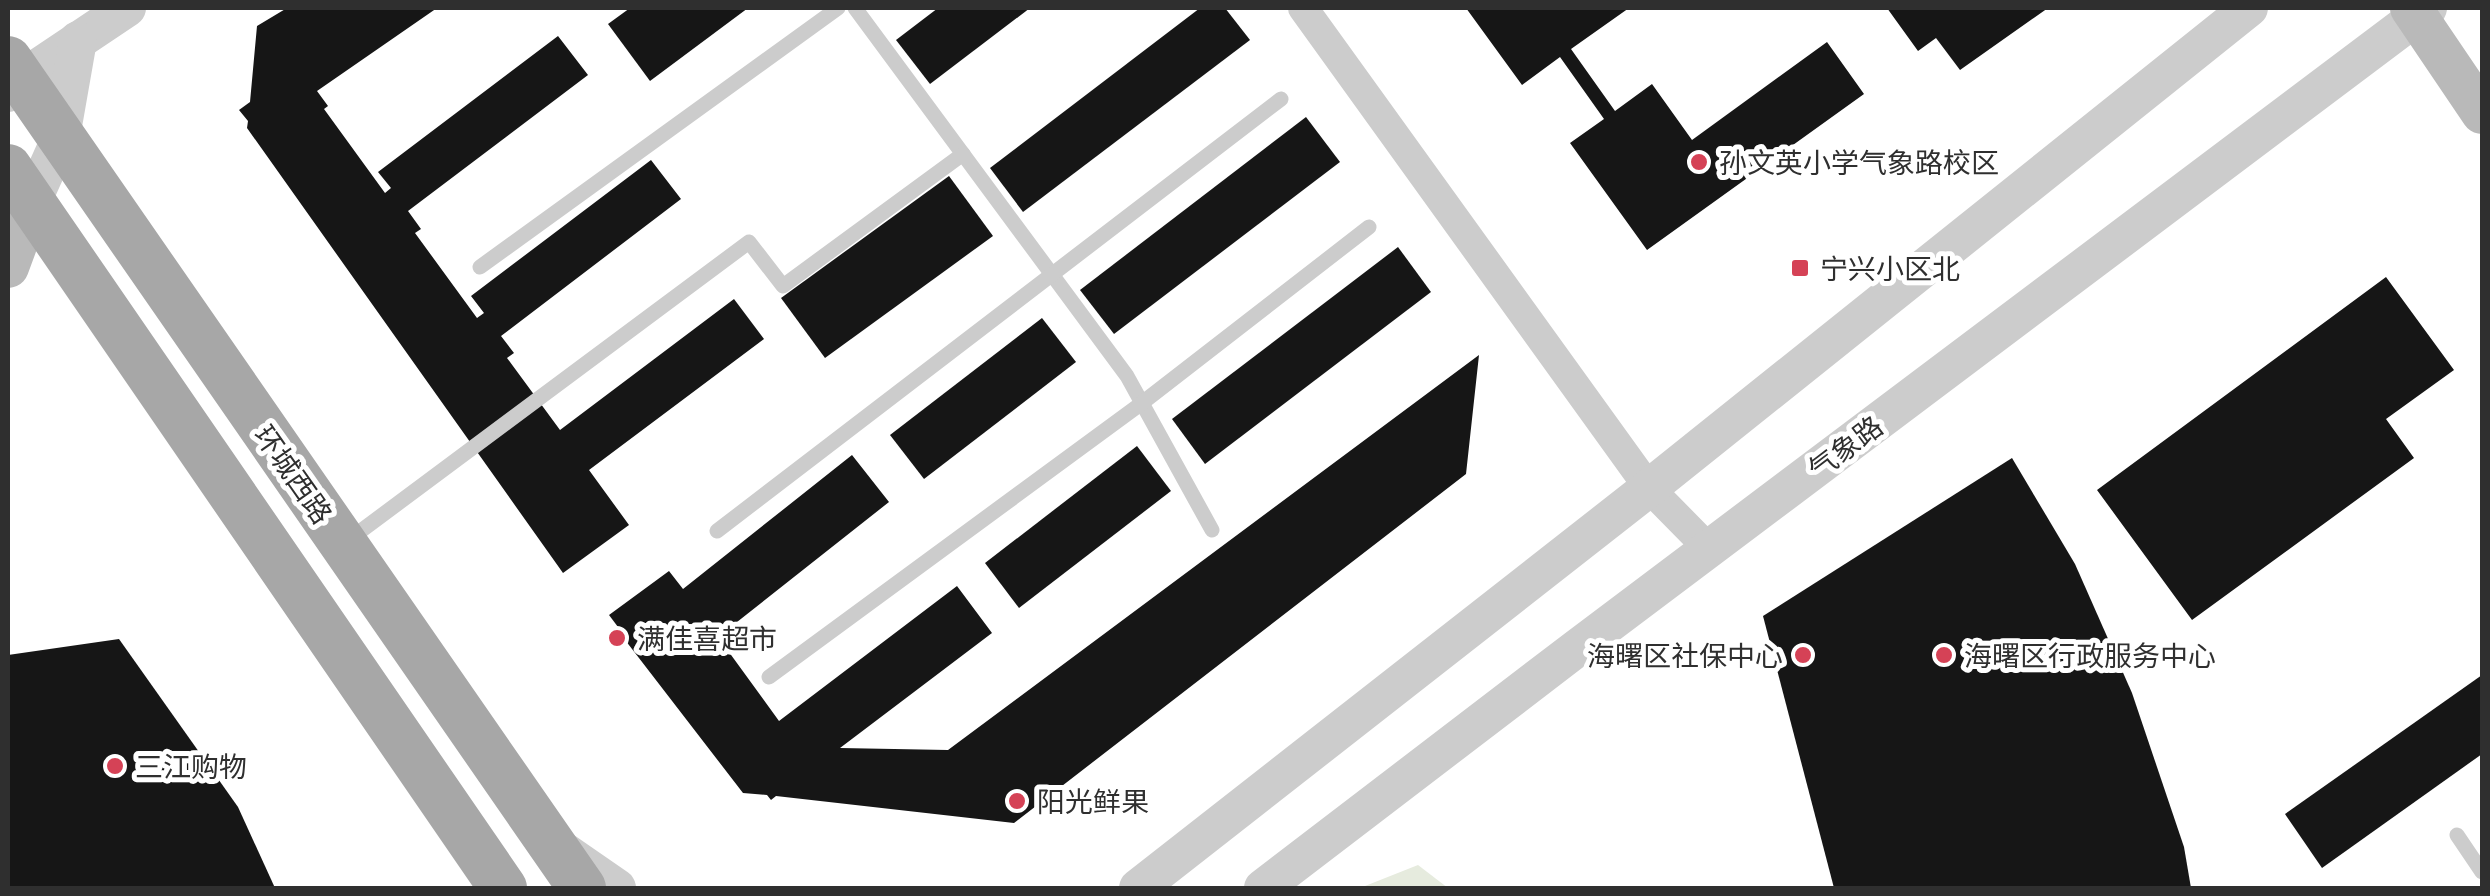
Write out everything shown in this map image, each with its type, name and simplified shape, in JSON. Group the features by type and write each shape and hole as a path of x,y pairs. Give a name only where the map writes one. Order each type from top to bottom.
{"main road":[{"path":"2418,10 2482,114"},
{"name":"环城西路","path":"12,77 61,137 582,888"},
{"path":"8,267 20,185"},
{"path":"20,185 504,888"}],"street":[{"path":"12,77 127,8"},
{"path":"1302,8 1649,488 1709,549"},
{"path":"1138,888 1649,488 2249,8"},
{"name":"气象路","path":"1263,888 2418,10"},
{"path":"20,185 61,137 78,40"},
{"path":"548,839 617,888"},
{"path":"1275,888 1300,860"}],"lane":[{"path":"480,267 838,8"},
{"path":"855,8 1127,376 1212,530"},
{"path":"717,530 1281,99"},
{"path":"343,544 749,242 783,286 964,154"},
{"path":"769,677 1142,403 1369,228"},
{"path":"2457,835 2482,872"}],"shaded area":[{"path":"1418,865 1448,888 1360,888"}],"building":[{"path":"287,8 437,8 317,91 328,106 324,109 385,193 391,188 378,172 558,36 588,75 408,211 421,229 415,233 477,318 484,313 471,296 651,160 681,199 501,336 514,353 507,358 560,430 734,299 764,339 589,470 629,525 563,573 247,128 248,121 239,110 250,102 257,26"},
{"path":"630,8 748,8 650,81 608,24"},
{"path":"938,8 1030,8 930,84 896,40"},
{"path":"1200,8 1225,8 1250,40 1023,212 990,168"},
{"path":"1466,8 1629,8 1571,49 1615,111 1652,84 1692,140 1827,42 1864,94 1647,250 1570,143 1604,119 1560,57 1522,85"},
{"path":"1887,8 2048,8 1960,70 1936,38 1918,51"},
{"path":"1306,117 1340,162 1114,334 1080,290"},
{"path":"949,176 993,236 825,358 781,298"},
{"path":"1398,247 1431,292 1205,464 1172,419"},
{"path":"2386,277 2454,370 2386,419 2414,458 2192,620 2097,490"},
{"path":"1042,318 1076,362 924,479 890,435"},
{"path":"1479,355 1466,474 1014,823 776,796 771,800 767,795 743,793 609,615 669,571 683,589 852,455 889,502 718,637 779,721 957,586 992,633 840,748 948,750"},
{"path":"1137,446 1171,491 1019,608 985,563"},
{"name":"海曙区行政服务中心","path":"2012,458 2075,564 2132,693 2184,847 2191,888 1834,888 1763,616"},
{"path":"119,639 238,807 275,888 8,888 8,655"},
{"path":"2482,675 2482,754 2322,868 2285,814"}],"place":[{"name":"孙文英小学气象路校区","path":"1699,162"},
{"name":"宁兴小区北","path":"1800,268"},
{"name":"满佳喜超市","path":"617,638"},
{"name":"海曙区社保中心","path":"1803,655"},
{"name":"海曙区行政服务中心","path":"1944,655"},
{"name":"三江购物","path":"115,766"},
{"name":"阳光鲜果","path":"1017,801"}]}
